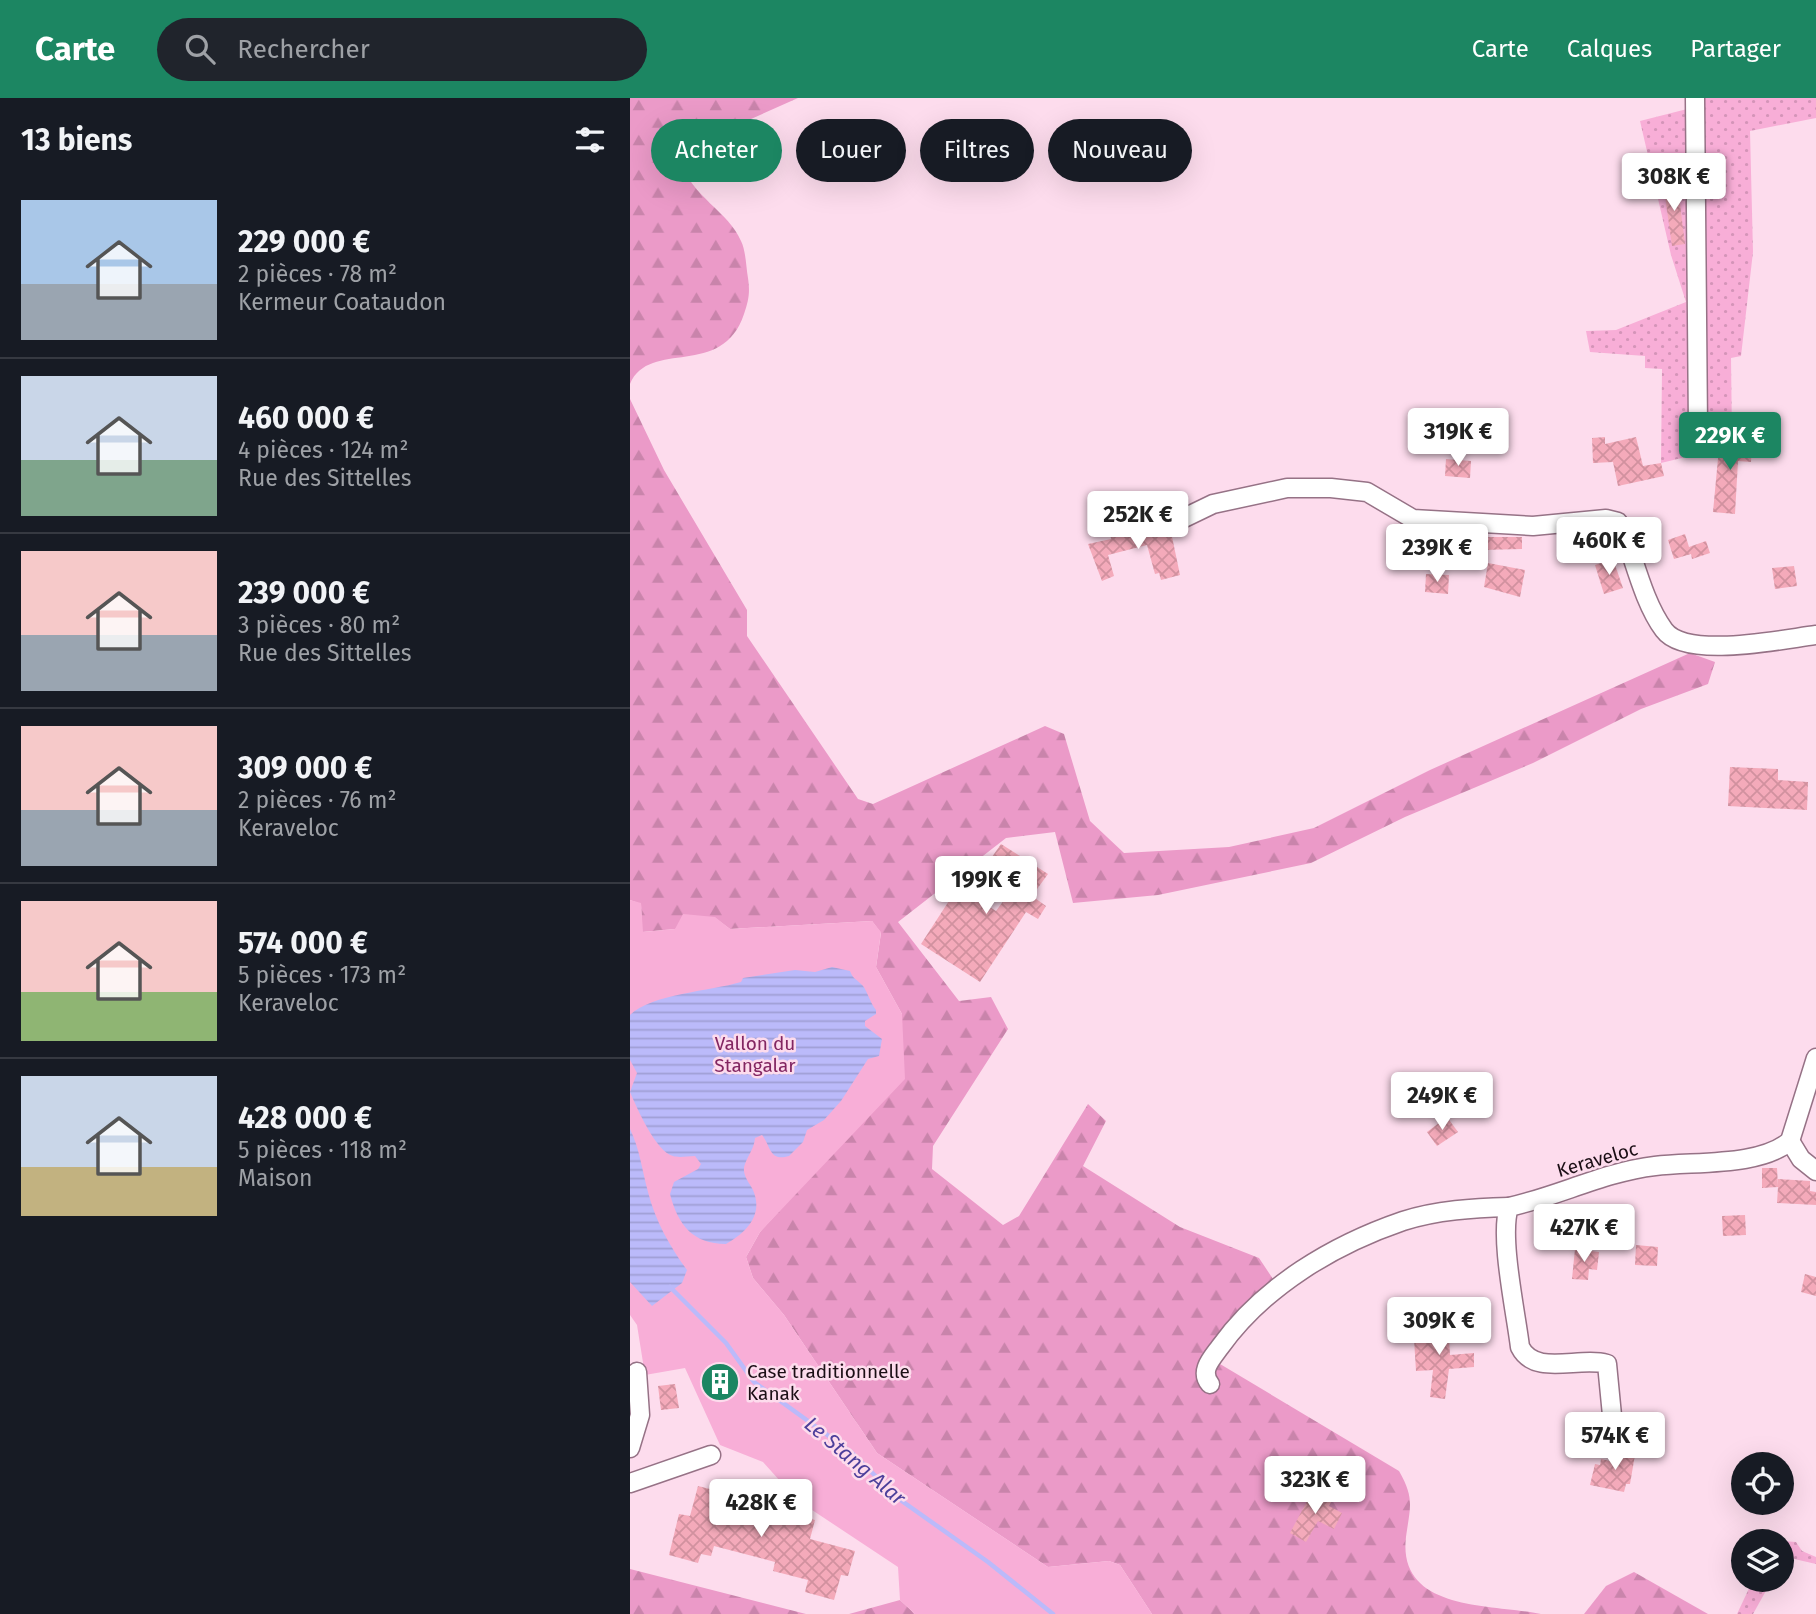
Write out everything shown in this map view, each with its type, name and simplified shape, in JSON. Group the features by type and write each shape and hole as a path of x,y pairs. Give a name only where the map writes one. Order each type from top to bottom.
{"street":[{"path":"1695,98 1698,428 1703,438"},
{"path":"1184,518 1213,504 1287,488 1367,492 1413,520 1533,526 1606,520 1618,522 1665,633 1683,643 1699,645 1731,645 1816,635"},
{"path":"1816,1059 1790,1141 1801,1159 1816,1171"},
{"name":"Keraveloc","path":"1210,1384 1206,1374 1207,1366 1220,1347 1284,1280 1336,1251 1404,1221 1444,1212 1509,1207 1602,1176 1653,1166 1762,1156 1779,1150 1790,1141"},
{"path":"1509,1207 1506,1217 1507,1239 1520,1347 1525,1358 1537,1363 1606,1364 1614,1436"},
{"path":"630,1448 640,1415 637,1372"},
{"path":"630,1483 711,1455"}],"green space":[{"path":"630,98 798,98 751,119 651,119 651,182 691,182 728,221 741,241 745,254 749,292 744,314 734,334 720,346 704,353 653,363 640,370 630,384"},
{"path":"1690,98 1816,98 1816,118 1750,131 1753,252 1741,356 1731,358 1732,438 1705,436 1690,456 1661,463 1662,369 1645,368 1645,356 1590,352 1586,331 1616,330 1686,302 1671,255 1640,121 1695,107"},
{"path":"630,399 664,470 747,610 747,636 858,799 873,804 1045,726 1064,734 1090,821 1124,853 1229,847 1314,828 1430,770 1690,653 1715,662 1708,684 1641,709 1533,763 1405,817 1311,863 1158,895 1073,903 1055,832 1006,838 898,922 959,1001 991,997 1008,1029 933,1146 932,1169 1003,1225 1019,1216 1088,1104 1106,1121 1083,1166 1180,1227 1259,1258 1275,1282 1215,1361 1399,1471 1410,1503 1406,1537 1407,1561 1416,1579 1432,1592 1474,1605 1541,1614 1152,1614 1120,1565 1109,1561 1048,1567 877,1453 784,1315 753,1278 746,1257 760,1232 800,1188 902,1014 876,967 881,933 872,921 730,929 714,917 675,929 642,932 641,904 630,900"},
{"name":"Vallon du Stangalar","path":"630,900 641,903 643,932 675,929 683,914 715,917 730,929 872,921 881,932 876,967 902,1014 905,1079 760,1232 746,1257 753,1278 784,1315 877,1453 1048,1567 1109,1561 1120,1565 1152,1614 915,1614 900,1600 898,1567 797,1500 763,1462 720,1445 685,1368 645,1375 637,1325 630,1315"},
{"path":"1794,1542 1802,1551 1816,1557 1816,1564 1794,1559"},
{"path":"630,1569 806,1614 630,1614"},
{"path":"1634,1572 1708,1614 1584,1614 1606,1586"},
{"path":"1747,1592 1765,1592 1753,1614 1737,1614"},
{"path":"900,1600 915,1614 849,1614"}],"water":[{"path":"832,967 850,971 865,988 876,1014 865,1021 865,1026 882,1039 879,1056 868,1059 841,1101 824,1120 807,1130 803,1142 789,1156 774,1155 762,1135 755,1138 744,1168 756,1199 755,1215 746,1229 726,1244 704,1241 689,1231 677,1215 670,1194 674,1182 698,1169 701,1164 695,1156 673,1156 660,1147 630,1092 637,1073 630,1060 630,1015 652,1002 741,982 743,978 795,970 815,972"},
{"path":"630,1129 659,1223 687,1270 682,1283 652,1306 630,1282"}],"building":[{"path":"1677,180 1685,244 1672,246 1663,182"},
{"path":"1605,437 1605,444 1636,437 1643,466 1661,463 1664,476 1618,486 1613,462 1593,463 1592,438"},
{"path":"1720,437 1752,439 1751,462 1738,461 1735,514 1713,512"},
{"path":"1446,459 1471,461 1470,478 1445,476"},
{"path":"1170,527 1180,575 1161,580 1159,573 1155,574 1147,545 1108,555 1114,576 1102,581 1088,544 1111,539 1110,533 1129,528 1130,536"},
{"path":"1685,534 1689,547 1706,541 1710,553 1692,559 1691,554 1674,559 1668,540"},
{"path":"1482,537 1522,537 1522,549 1483,550"},
{"path":"1613,559 1623,588 1604,594 1595,565"},
{"path":"1488,563 1525,570 1520,597 1484,587"},
{"path":"1794,566 1797,586 1775,589 1772,568"},
{"path":"1426,574 1449,575 1448,594 1425,592"},
{"path":"1730,767 1778,769 1778,780 1808,782 1807,810 1728,806"},
{"path":"1001,844 1048,874 1032,896 1046,906 1038,919 1026,912 980,982 921,944 958,887 996,911 1010,892 985,876 989,871 985,867"},
{"path":"1447,1117 1458,1132 1437,1146 1427,1132"},
{"path":"1762,1168 1777,1168 1778,1186 1778,1179 1810,1181 1810,1191 1816,1192 1816,1205 1777,1203 1778,1187 1762,1188"},
{"path":"1745,1215 1746,1235 1723,1236 1722,1216"},
{"path":"1636,1245 1658,1247 1657,1266 1635,1265"},
{"path":"1575,1249 1599,1252 1597,1270 1589,1269 1588,1280 1572,1279"},
{"path":"1805,1274 1816,1277 1816,1296 1801,1292"},
{"path":"1448,1322 1450,1355 1474,1353 1474,1367 1449,1369 1445,1399 1430,1397 1433,1370 1416,1371 1414,1339 1427,1339 1427,1323"},
{"name":"Case traditionnelle Kanak","path":"720,1375 728,1383 720,1391 712,1383"},
{"path":"675,1384 679,1408 661,1410 658,1386"},
{"path":"1623,1446 1636,1449 1630,1484 1626,1484 1624,1492 1590,1485 1595,1464 1600,1465 1601,1459 1619,1463"},
{"path":"698,1486 788,1509 787,1512 815,1520 810,1539 855,1551 848,1576 841,1575 834,1600 805,1592 808,1580 773,1571 775,1562 714,1546 711,1556 701,1554 698,1563 669,1555 679,1514 690,1516"},
{"path":"1313,1490 1332,1500 1329,1506 1342,1513 1334,1529 1318,1521 1306,1542 1290,1533"}],"waterway":[{"name":"Le Stang Alar","path":"670,1287 726,1343 754,1382 851,1452 899,1499 988,1562 1053,1614"}],"place":[{"name":"Case traditionnelle Kanak","path":"720,1382"}]}
